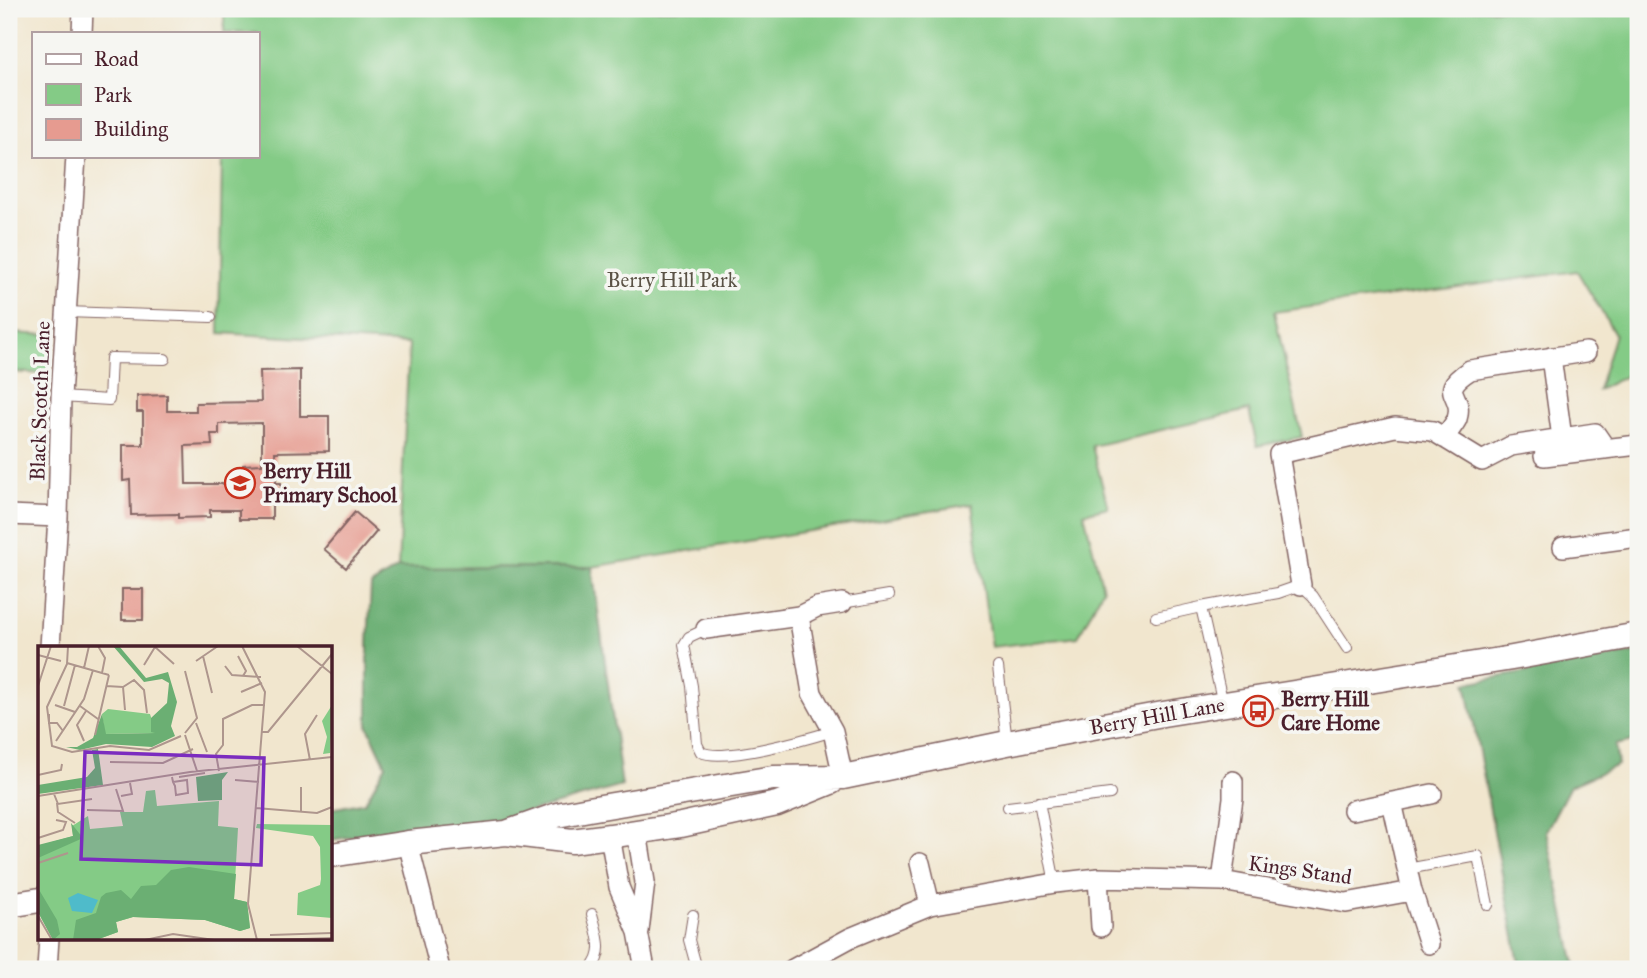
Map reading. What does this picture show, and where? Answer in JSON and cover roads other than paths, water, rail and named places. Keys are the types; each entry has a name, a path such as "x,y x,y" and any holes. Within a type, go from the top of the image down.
{"street":[{"path":"82,32 83,9"},
{"name":"Black Scotch Lane","path":"50,646 58,517 61,397 76,158"},
{"path":"1444,438 1457,418 1457,405 1452,390 1456,380 1471,370 1586,352"},
{"path":"1551,357 1562,438"},
{"path":"1301,585 1279,454 1395,427 1433,431 1482,461 1511,446 1595,433 1606,449"},
{"path":"1544,456 1638,445"},
{"path":"9,514 58,517"},
{"path":"1563,547 1638,537"},
{"path":"706,629 799,616 817,607 842,603"},
{"path":"799,616 811,693 833,732 843,777"},
{"name":"Berry Hill Lane","path":"614,820 637,832 777,804 843,777 1007,743 1638,635"},
{"name":"Berry Hill Lane","path":"614,820 773,778 843,777"},
{"name":"Kings Stand","path":"1222,881 1233,781"},
{"path":"1353,810 1432,794"},
{"path":"1392,802 1412,891 1429,944"},
{"path":"332,855 408,843 614,820 619,887 638,932 645,969"},
{"path":"637,832 645,882 638,932"},
{"path":"408,843 440,969"},
{"path":"920,863 930,905"},
{"path":"1098,878 1101,927"},
{"name":"Kings Stand","path":"793,969 850,938 930,905 1055,883 1098,878 1222,881 1346,903 1412,891"},
{"path":"9,905 38,900"},
{"path":"47,969 49,940"}],"lane":[{"path":"66,312 211,317"},
{"path":"61,397 108,401 111,358 165,359"},
{"path":"1156,617 1278,593 1301,585 1313,596 1347,648"},
{"path":"842,603 889,594"},
{"path":"1201,607 1223,704"},
{"path":"706,629 689,637 684,645 692,686 697,744 701,752 718,756 833,732"},
{"path":"998,667 1007,743"},
{"path":"1008,807 1110,794"},
{"path":"1039,802 1055,883"},
{"path":"1407,869 1478,856 1488,905"},
{"path":"590,969 600,951 592,914"},
{"path":"693,915 689,940 697,969"}],"place":[{"name":"Berry Hill Primary School","path":"240,483"},
{"name":"Berry Hill Care Home","path":"1258,711"}],"park label":[{"name":"Berry Hill Park","path":"672,280"}]}
